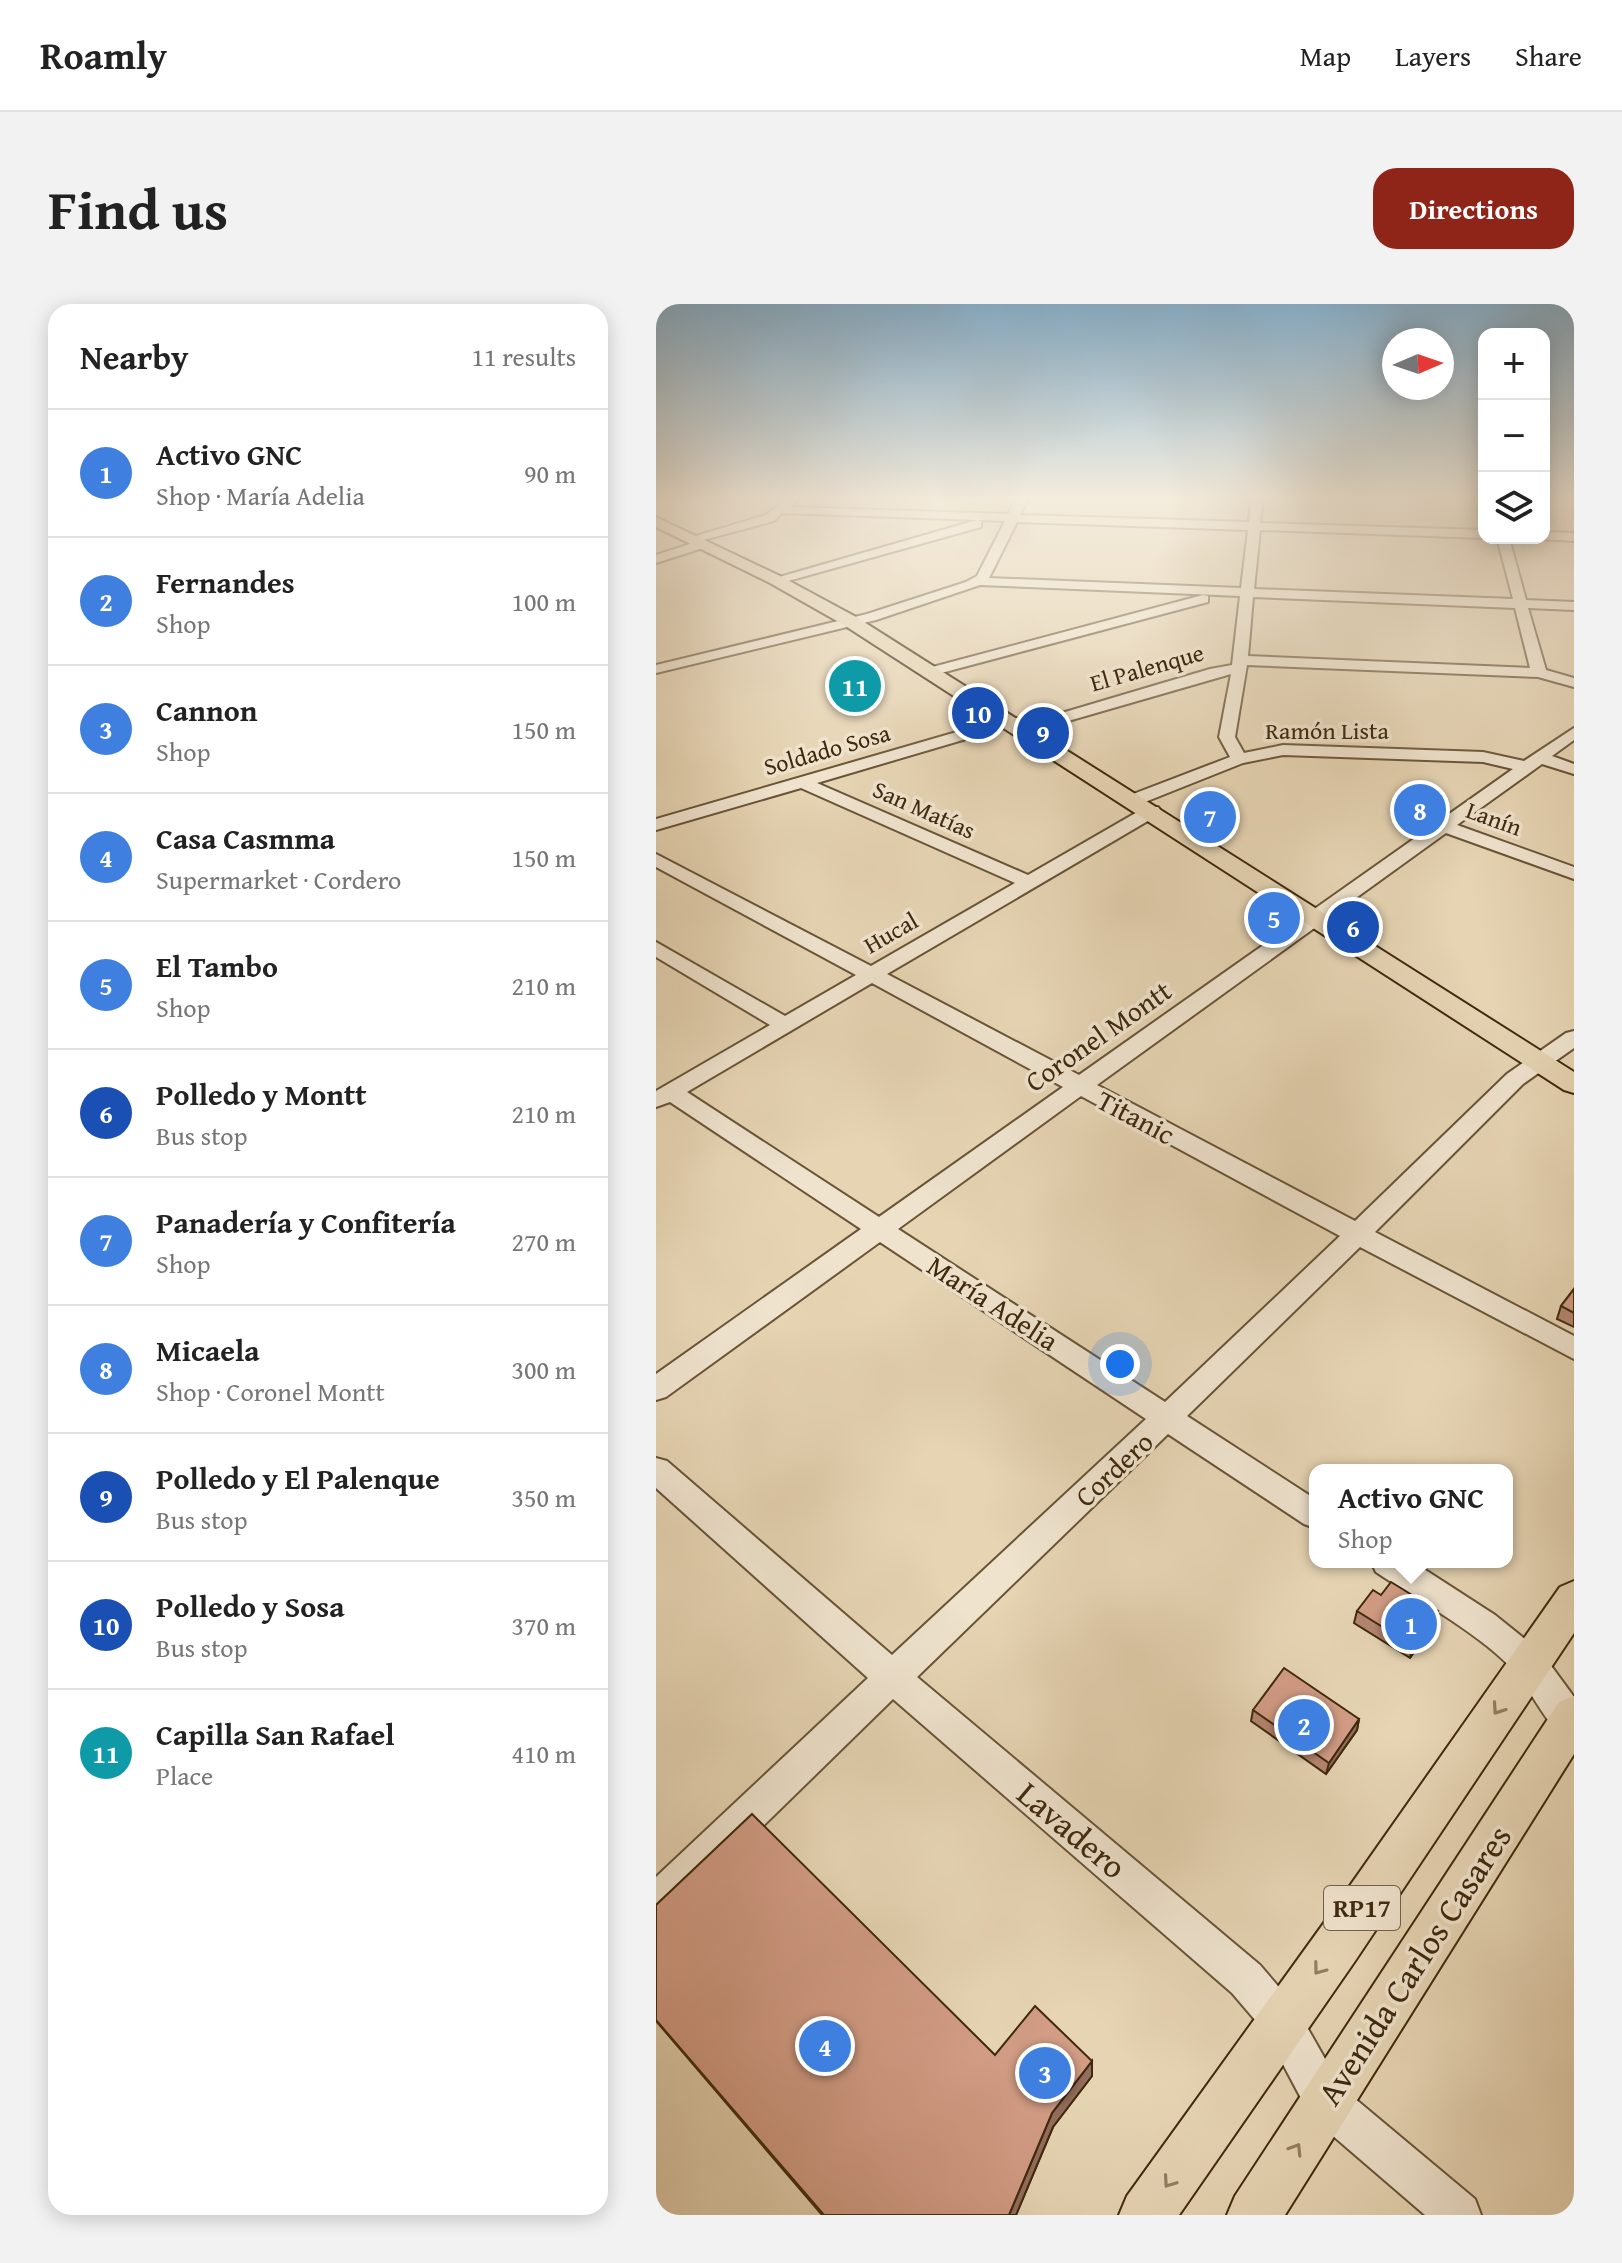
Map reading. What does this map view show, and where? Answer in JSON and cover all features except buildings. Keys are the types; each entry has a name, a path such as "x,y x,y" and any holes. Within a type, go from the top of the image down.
{"main road":[{"path":"791,588 850,621 1017,725 1574,1084"},
{"name":"RP17","path":"1146,2215 1281,2020 1338,1944 1574,1599"},
{"name":"Avenida Carlos Casares","path":"1254,2215 1573,1721"}],"street":[{"path":"656,669 850,621 962,588"},
{"path":"1139,588 1574,606"},
{"path":"1239,759 1227,737 1247,588"},
{"path":"1517,588 1539,673"},
{"path":"930,672 1225,592"},
{"path":"656,653 676,664"},
{"name":"El Palenque","path":"1017,725 1239,665 1539,673 1574,683"},
{"name":"Soldado Sosa","path":"656,825 801,782 1017,725"},
{"name":"Coronel Montt","path":"656,1389 1574,733"},
{"name":"Ramón Lista","path":"1143,806 1239,759 1283,750 1483,757 1574,769"},
{"name":"San Matías","path":"801,782 1028,882"},
{"name":"Hucal","path":"663,1096 1028,882 1143,806"},
{"name":"Lanín","path":"1442,826 1574,873"},
{"name":"Titanic","path":"656,860 1574,1349"},
{"path":"656,948 785,1025"},
{"name":"Cordero","path":"656,1903 891,1676 1168,1419 1515,1079 1574,1038"},
{"name":"María Adelia","path":"663,1096 880,1230 1309,1511"},
{"name":"Lavadero","path":"656,1470 891,1676 1246,1979 1281,2020 1326,2102 1459,2215"},
{"path":"1396,1568 1483,1625 1529,1663 1573,1721"}],"place":[{"name":"Capilla San Rafael","path":"855,686"},
{"name":"Polledo y Sosa","path":"978,713"},
{"name":"Polledo y El Palenque","path":"1043,733"},
{"name":"Micaela","path":"1420,810"},
{"name":"Panadería y Confitería","path":"1210,817"},
{"name":"El Tambo","path":"1274,918"},
{"name":"Polledo y Montt","path":"1353,927"},
{"name":"Activo GNC","path":"1411,1624"},
{"name":"Fernandes","path":"1304,1725"},
{"name":"Casa Casmma","path":"825,2046"},
{"name":"Cannon","path":"1045,2073"}]}
